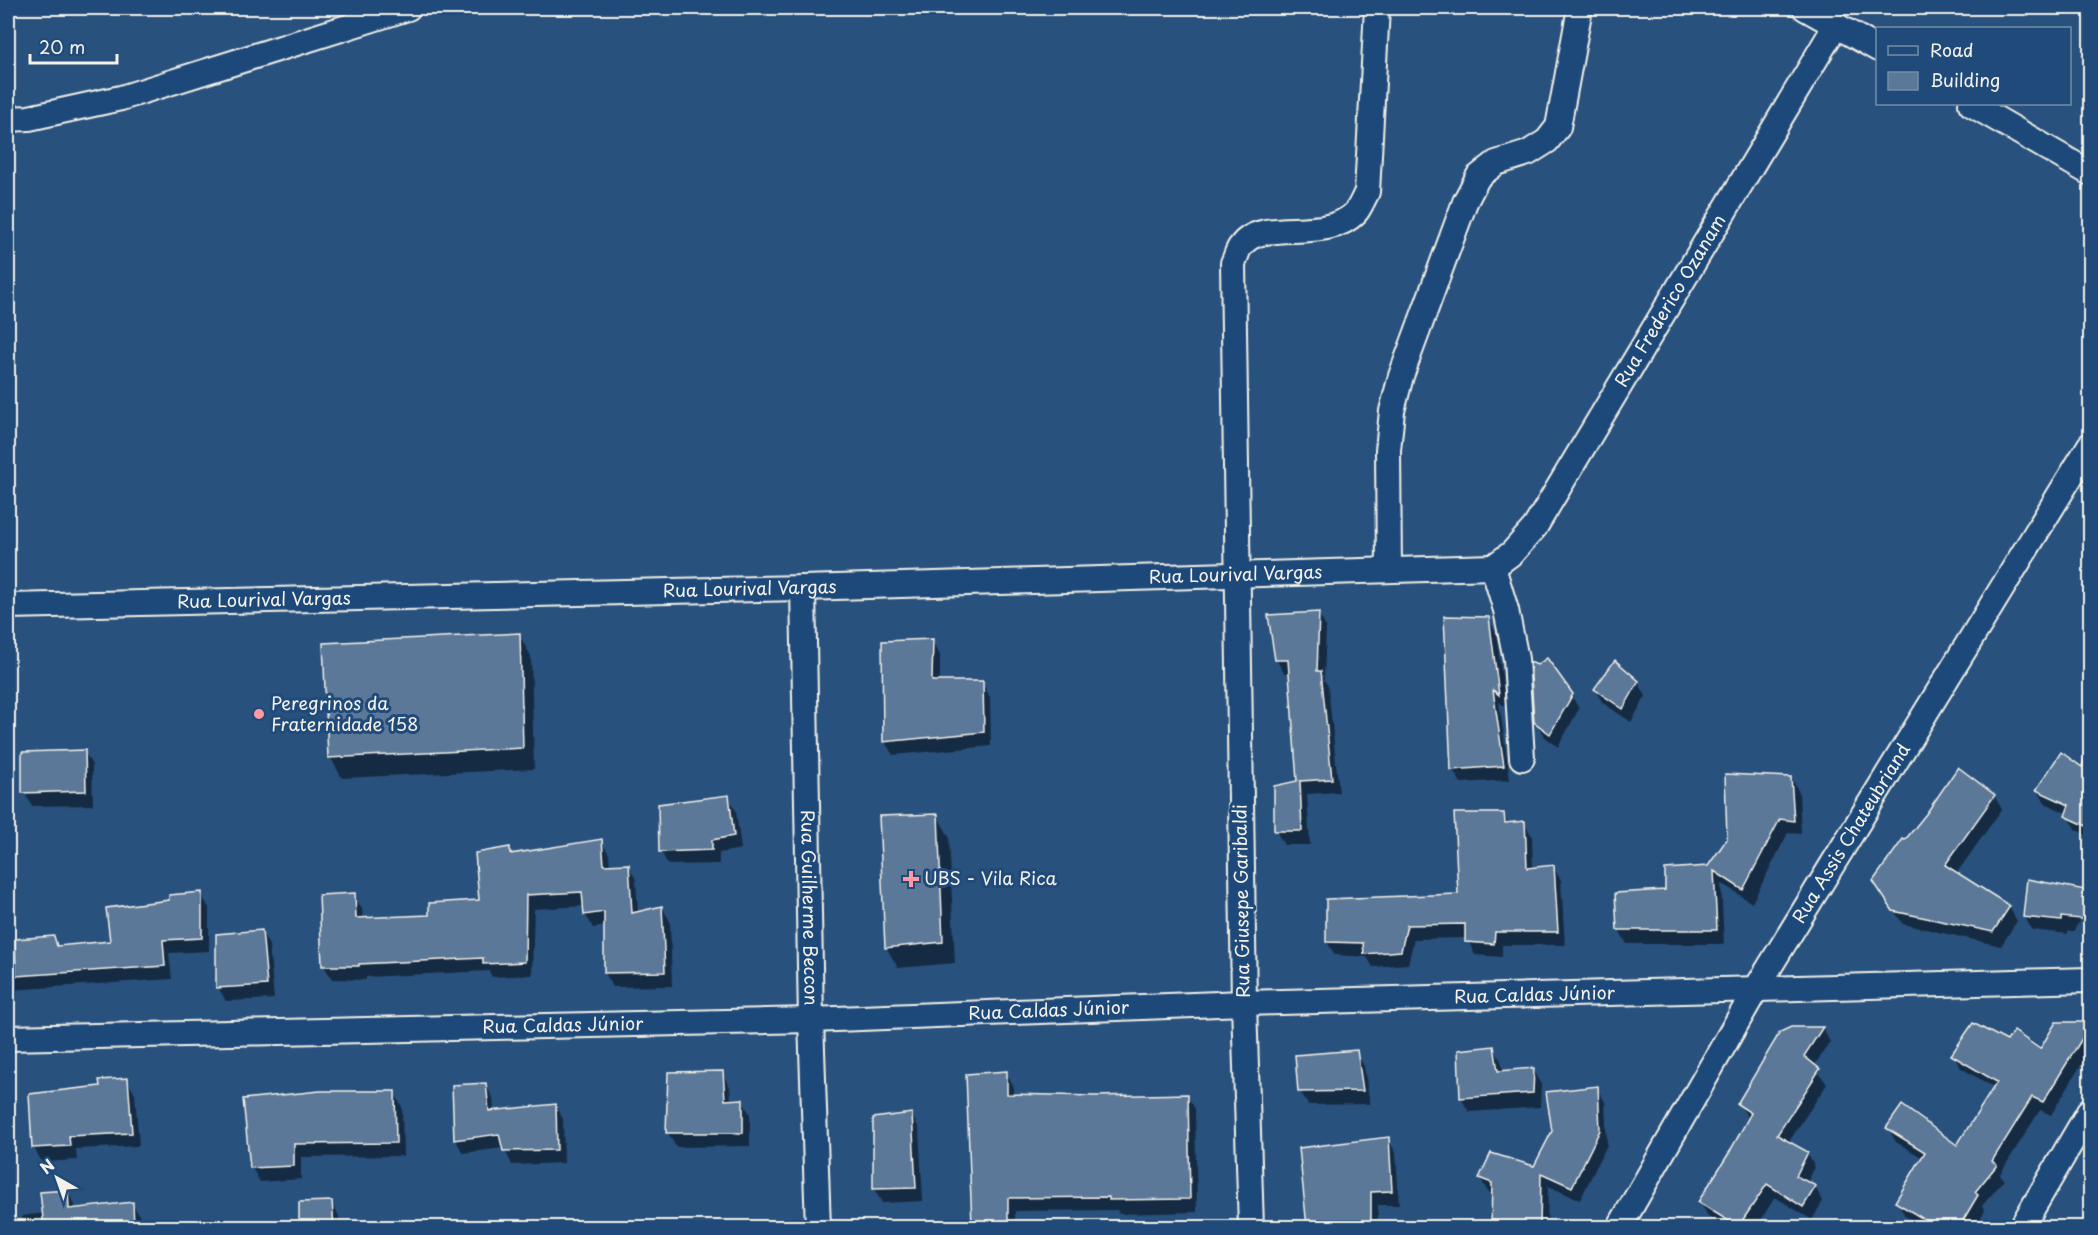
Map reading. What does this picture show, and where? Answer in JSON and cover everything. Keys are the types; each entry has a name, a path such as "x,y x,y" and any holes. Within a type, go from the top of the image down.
{"street":[{"path":"8,119 29,118 121,98 408,8"},
{"name":"Rua Giusepe Garibaldi","path":"1251,1227 1244,1003 1233,263 1241,245 1258,232 1321,228 1340,224 1356,212 1366,192 1377,8"},
{"path":"1389,570 1388,450 1392,411 1401,376 1465,202 1478,177 1496,163 1528,153 1547,141 1558,127 1580,8"},
{"path":"1805,8 1876,48"},
{"name":"Rua Frederico Ozanam","path":"1493,567 1512,553 1535,528 1836,25"},
{"path":"1973,105 2091,173"},
{"name":"Rua Assis Chateubriand","path":"1619,1227 1756,989 2091,445"},
{"path":"1493,567 1506,610 1516,659 1522,758"},
{"name":"Rua Lourival Vargas","path":"8,606 803,588 1493,567"},
{"name":"Rua Guilherme Beccon","path":"803,588 811,1020 818,1227"},
{"name":"Rua Caldas Júnior","path":"8,1038 811,1020 1244,1003 2091,980"},
{"path":"2021,1227 2091,1110"}],"building":[{"path":"1319,612 1317,671 1321,671 1332,779 1300,781 1302,831 1274,831 1274,786 1297,781 1288,660 1275,660 1268,615"},
{"path":"1444,616 1489,617 1499,695 1493,690 1504,766 1451,770"},
{"path":"520,633 523,748 328,758 323,643"},
{"path":"933,639 932,681 983,681 984,732 883,742 882,641"},
{"path":"1547,658 1573,694 1550,734 1534,722 1530,662 1537,665"},
{"path":"1615,660 1639,681 1623,709 1594,689"},
{"path":"85,750 86,791 22,793 22,752"},
{"path":"2061,752 2082,767 2086,753 2091,754 2091,828 2065,816 2069,805 2036,790"},
{"path":"1958,767 1995,795 1945,865 2010,906 1993,932 1893,911 1873,881 1903,839 1905,840 1926,814"},
{"path":"1725,774 1791,777 1794,821 1780,819 1743,890 1714,871 1717,930 1617,930 1615,893 1665,890 1665,869 1708,866 1727,839"},
{"path":"729,795 734,836 712,840 712,850 659,852 658,804"},
{"path":"1454,813 1504,813 1505,823 1525,821 1527,868 1554,865 1558,932 1495,932 1494,944 1465,942 1465,924 1407,925 1401,951 1364,954 1363,943 1326,942 1326,899 1458,894"},
{"name":"UBS - Vila Rica","path":"938,814 943,942 885,948 879,816"},
{"path":"602,839 604,865 629,864 632,913 662,906 665,972 604,973 604,912 584,915 582,892 526,895 525,962 483,964 483,958 359,964 359,966 322,966 319,895 355,893 356,918 429,915 429,903 479,900 475,853 510,847 510,854"},
{"path":"2027,879 2091,891 2091,920 2061,917 2061,921 2023,917"},
{"path":"202,892 202,938 163,940 165,966 16,976 15,939 54,936 57,946 110,941 106,908 169,900 169,895"},
{"path":"262,930 267,985 216,988 216,934"},
{"path":"2056,1022 2091,1022 2091,1024 2043,1102 2032,1097 1992,1161 1997,1165 1975,1192 1978,1195 1959,1227 1937,1227 1895,1202 1925,1152 1886,1128 1902,1105 1957,1145 1997,1082 1951,1055 1973,1023 2007,1041 2014,1031 2040,1049"},
{"path":"1791,1027 1823,1027 1804,1056 1820,1069 1777,1135 1808,1152 1796,1176 1816,1186 1803,1207 1767,1184 1738,1227 1698,1202 1751,1113 1737,1104 1780,1032"},
{"path":"1494,1046 1498,1071 1534,1068 1533,1093 1460,1098 1458,1050"},
{"path":"1357,1050 1363,1091 1298,1092 1295,1055"},
{"path":"723,1071 725,1100 743,1099 743,1133 666,1133 668,1072"},
{"path":"1007,1071 1007,1094 1096,1096 1188,1094 1190,1199 1008,1198 1008,1224 972,1225 966,1074"},
{"path":"128,1078 132,1133 69,1136 70,1146 32,1148 29,1094 100,1086 99,1080"},
{"path":"486,1083 489,1111 556,1104 557,1150 503,1151 499,1134 454,1140 452,1085"},
{"path":"1598,1086 1600,1130 1572,1187 1541,1173 1540,1227 1491,1227 1492,1183 1479,1178 1491,1153 1534,1166 1552,1131 1546,1092"},
{"path":"320,1091 395,1091 396,1143 294,1144 294,1166 250,1168 243,1099"},
{"path":"912,1113 916,1188 873,1189 873,1118"},
{"path":"1389,1137 1392,1191 1371,1192 1371,1227 1307,1227 1299,1148"},
{"path":"68,1190 69,1209 133,1202 134,1227 44,1227 40,1192"},
{"path":"332,1201 334,1227 299,1227 299,1202"}],"place":[{"name":"Peregrinos da Fraternidade 158","path":"259,714"},
{"name":"UBS - Vila Rica","path":"911,879"}]}
